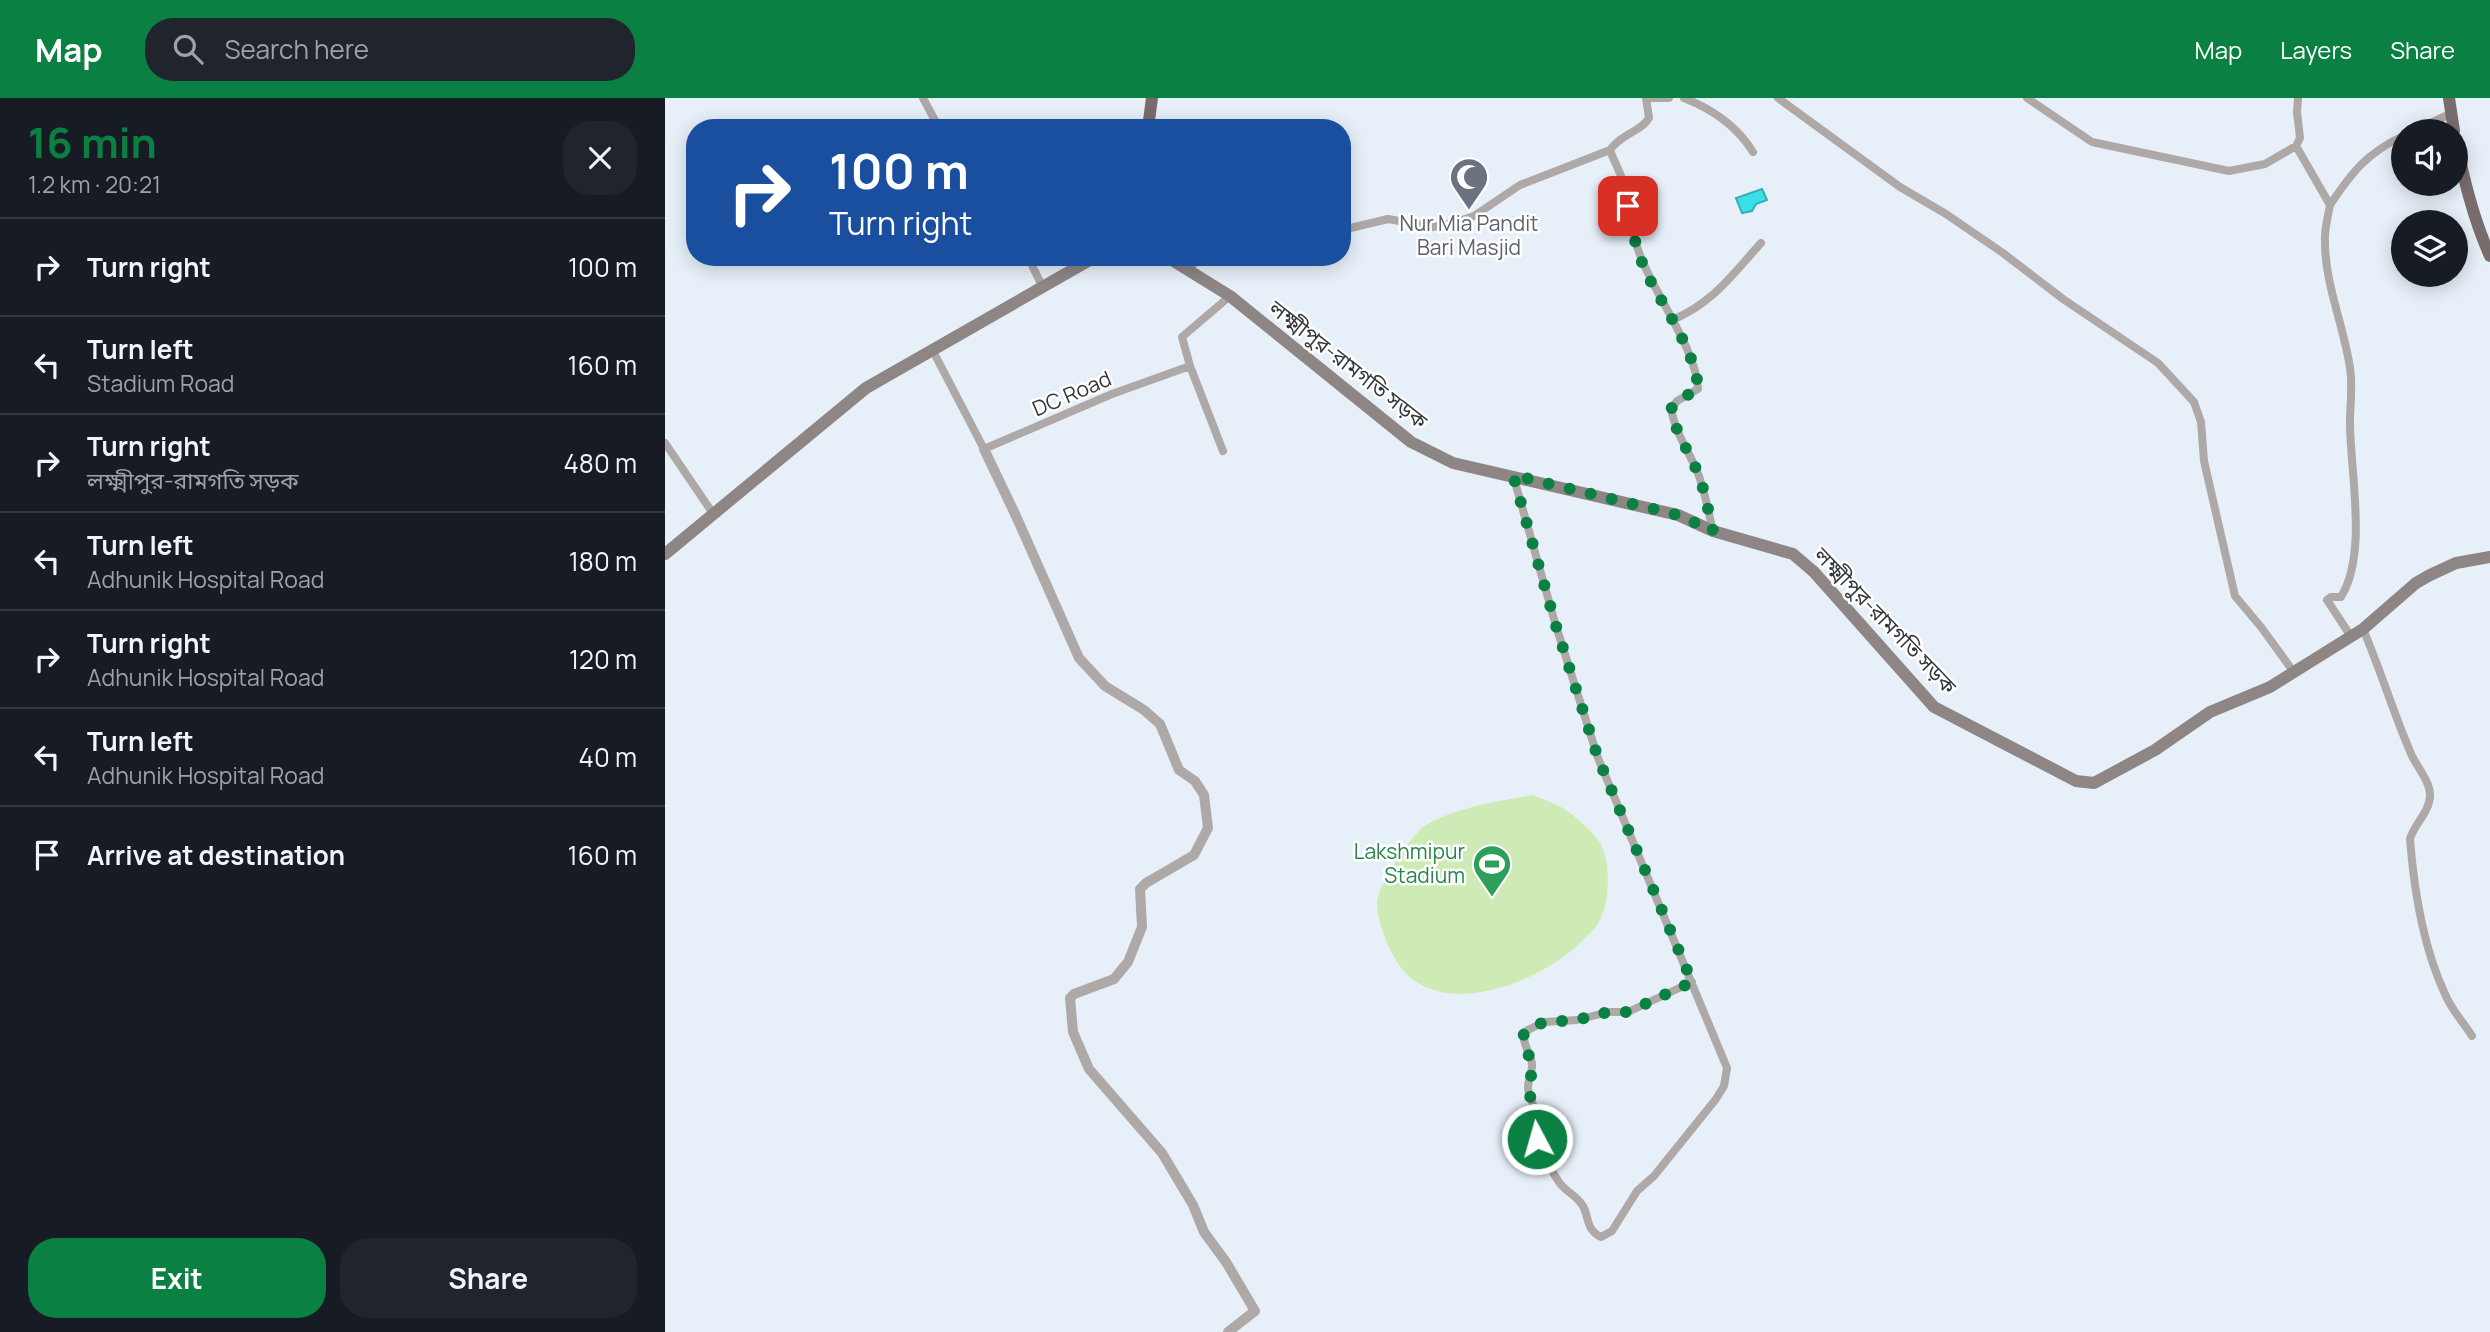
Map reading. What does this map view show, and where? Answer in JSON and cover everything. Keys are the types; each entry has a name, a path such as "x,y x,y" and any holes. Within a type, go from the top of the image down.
{"main road":[{"path":"1149,119 1152,98"},
{"path":"2449,98 2452,119"},
{"path":"2468,196 2477,227 2490,256"},
{"path":"665,554 866,388 1080,266"},
{"name":"লক্ষ্মীপুর-রামগতি সড়ক","path":"1180,266 1230,296 1411,442 1453,463 1678,515 1713,531 1793,554 1814,572 1934,707 2076,781 2094,783 2155,750 2210,712 2270,687 2363,629 2416,583 2430,575 2456,563 2490,557"}],"street":[{"path":"923,98 934,119"},
{"path":"1351,228 1388,219 1433,227 1474,216 1520,185 1610,150 1628,132 1645,125 1649,118 1646,98 1669,98"},
{"path":"1684,98 1702,105 1731,126 1743,136 1753,152"},
{"path":"1778,98 1900,187 2003,253 2170,374 2195,402 2201,422 2204,460 2235,596 2262,627 2293,671"},
{"path":"2027,98 2092,142 2229,172 2265,164 2296,146 2300,138 2298,98"},
{"path":"2350,635 2327,600 2341,597 2344,591 2354,552 2355,523 2350,421 2351,370 2326,267 2324,239 2330,205 2359,164 2379,147 2391,142"},
{"path":"2296,146 2330,205"},
{"path":"1610,150 1626,188 1638,250 1649,278 1698,376 1698,389 1677,401 1671,409 1675,429 1696,469 1703,489 1713,531"},
{"path":"1672,320 1696,308 1721,290 1761,243"},
{"path":"1032,266 1043,288"},
{"path":"1186,270 1191,266"},
{"path":"1223,451 1190,366 1182,337 1230,296"},
{"path":"933,351 1016,516 1079,658 1105,686 1144,710 1160,724 1179,770 1195,781 1204,795 1207,828 1194,855 1140,889 1142,927 1128,962 1114,978 1074,994 1070,998 1069,1006 1073,1032 1089,1069 1162,1153 1193,1205 1204,1232 1226,1262 1255,1311 1228,1332"},
{"name":"DC Road","path":"984,449 1112,394 1190,366"},
{"path":"665,443 714,515"},
{"path":"1513,475 1556,626 1598,758 1692,982 1727,1068 1724,1086 1716,1099 1654,1176 1637,1191 1612,1231 1606,1236 1596,1235 1586,1221 1583,1206 1556,1179 1537,1139 1534,1106 1528,1091 1533,1066 1523,1041 1524,1032 1544,1022 1577,1020 1608,1012 1628,1012 1692,982"},
{"path":"2363,629 2412,756 2429,789 2430,798 2413,828 2410,839 2422,923 2428,953 2445,997 2472,1035"}],"green space":[{"name":"Lakshmipur Stadium","path":"1533,795 1571,814 1592,832 1603,848 1608,881 1603,914 1598,924 1550,966 1503,987 1478,993 1454,994 1432,989 1412,979 1393,955 1378,914 1378,896 1396,862 1412,838 1426,825 1452,813"}],"water":[{"path":"1762,189 1767,200 1756,204 1752,211 1742,213 1736,198"}],"place":[{"name":"Nur Mia Pandit Bari Masjid","path":"1469,211"},
{"name":"Lakshmipur Stadium","path":"1492,898"}],"route":[{"path":"1537,1139 1534,1106 1528,1091 1533,1066 1523,1041 1524,1032 1544,1022 1577,1020 1608,1012 1628,1012 1692,982 1598,758 1556,626 1513,475 1678,515 1713,531 1703,489 1696,469 1675,429 1671,409 1677,401 1698,389 1698,376 1667,309 1649,278 1638,250 1628,206"}]}
